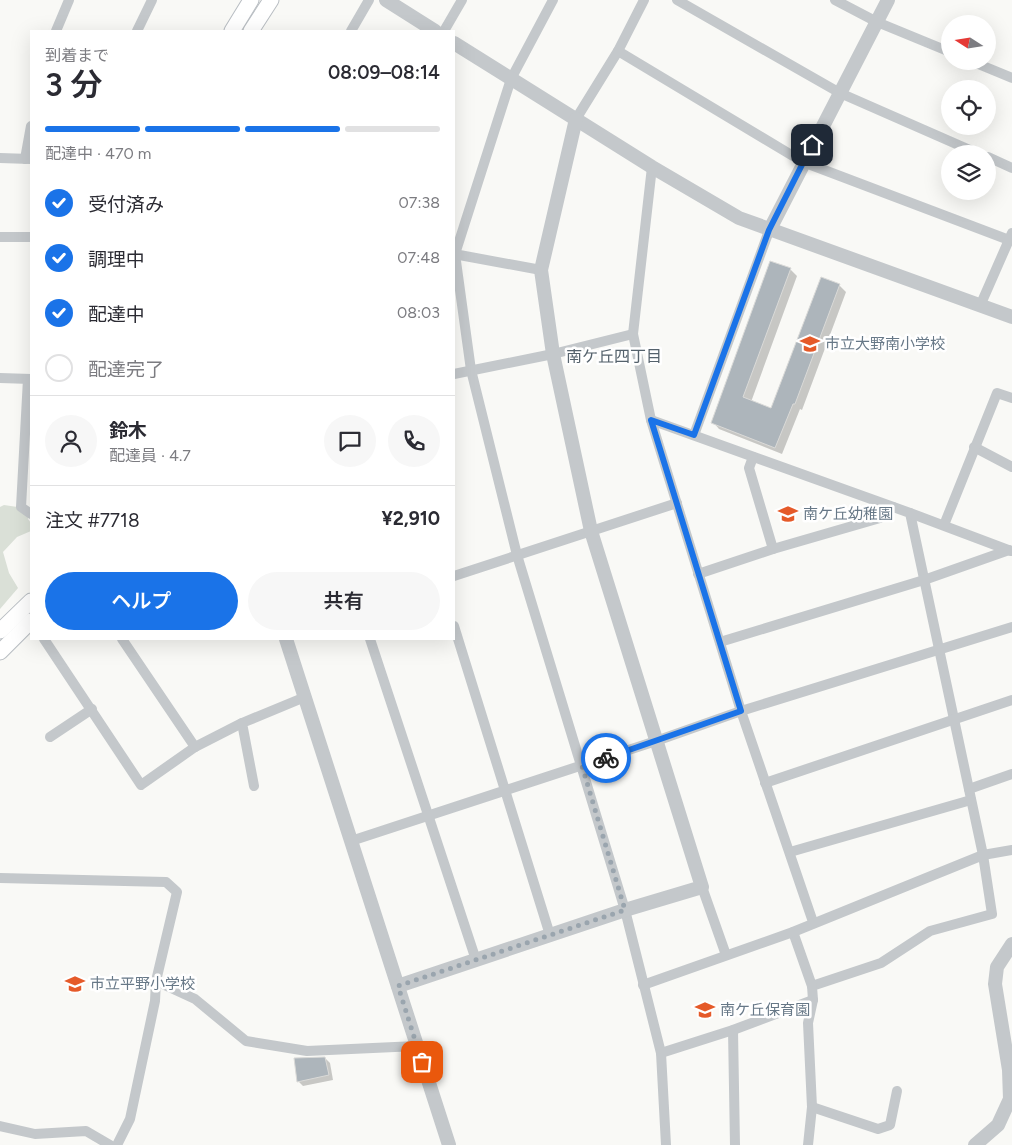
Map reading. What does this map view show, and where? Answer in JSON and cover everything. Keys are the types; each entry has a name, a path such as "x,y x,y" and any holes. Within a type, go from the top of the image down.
{"main road":[{"path":"233,30 251,0"},
{"path":"252,30 271,0"},
{"path":"0,631 29,612"},
{"path":"0,652 29,612"}],"street":[{"path":"56,30 70,0"},
{"path":"137,30 152,0"},
{"path":"353,30 369,0"},
{"path":"386,0 433,30"},
{"path":"445,30 462,0"},
{"path":"455,251 511,79 553,0"},
{"path":"644,0 618,52 576,119 541,270 553,354 591,531 702,887 726,955"},
{"path":"677,0 840,93 958,145"},
{"path":"835,0 877,22 941,48"},
{"path":"694,435 769,230 888,0"},
{"path":"455,44 714,205 769,230 1012,317"},
{"path":"618,52 803,162 1010,237 980,306"},
{"path":"993,70 1012,78"},
{"path":"0,158 28,159 30,137"},
{"path":"996,161 1012,168"},
{"path":"652,167 633,334 651,420 764,783 790,852 813,922"},
{"path":"0,238 30,237"},
{"path":"455,254 541,270"},
{"path":"455,261 471,370 517,555 625,910 661,1053 666,1145"},
{"path":"455,374 553,354 633,334"},
{"path":"0,378 29,379 21,507 30,513"},
{"path":"944,525 997,393 1012,398"},
{"path":"651,420 944,525 1011,551"},
{"path":"974,447 1012,467"},
{"path":"753,457 749,468 773,549"},
{"path":"455,576 676,503"},
{"path":"698,574 773,549 880,518 894,507"},
{"path":"812,986 881,963 930,931 992,914 983,855 910,513"},
{"path":"720,642 924,580 1011,551"},
{"path":"351,841 582,766 741,711 1012,627"},
{"path":"455,629 550,935"},
{"path":"45,640 141,785 195,747 242,723 305,697"},
{"path":"123,640 195,747"},
{"path":"286,640 448,1145"},
{"path":"370,640 476,960"},
{"path":"764,783 1012,700"},
{"path":"50,736 92,709"},
{"path":"242,723 254,786"},
{"path":"969,789 1012,774"},
{"path":"790,852 971,800"},
{"path":"643,985 793,932 813,922 983,855 1012,850"},
{"path":"0,878 166,882 177,892 156,981 155,1001 130,1119 116,1145"},
{"path":"398,986 625,910 702,887"},
{"path":"793,932 812,986 813,1000 808,1023 812,1107 808,1145"},
{"path":"975,1145 998,1125 1010,1098 1010,1070 995,984 997,967 1012,944"},
{"path":"156,981 195,999 246,1041 308,1051 417,1046"},
{"path":"661,1053 734,1030 813,1000"},
{"path":"734,1030 735,1145"},
{"path":"812,1107 878,1129 890,1125 897,1091"},
{"path":"0,1126 35,1134 86,1131 110,1145"}],"shaded area":[{"path":"4,505 30,509 28,519 30,522 30,531 17,537 3,552 9,573 18,588 0,609 0,507"}],"building":[{"path":"770,261 791,268 743,397 771,408 821,277 840,284 795,404 793,404 775,448 711,423"},
{"path":"325,1057 329,1075 297,1082 294,1058"}],"way so far":[{"path":"422,1062 398,986 625,910 582,766 606,758"}],"place":[{"name":"市立大野南小学校","path":"810,344"},
{"name":"南ケ丘幼稚園","path":"788,514"},
{"name":"市立平野小学校","path":"75,984"},
{"name":"南ケ丘保育園","path":"705,1010"}],"district":[{"name":"南ケ丘四丁目","path":"614,356"}],"route":[{"path":"606,758 741,711 651,420 694,435 769,230 812,145"}]}
